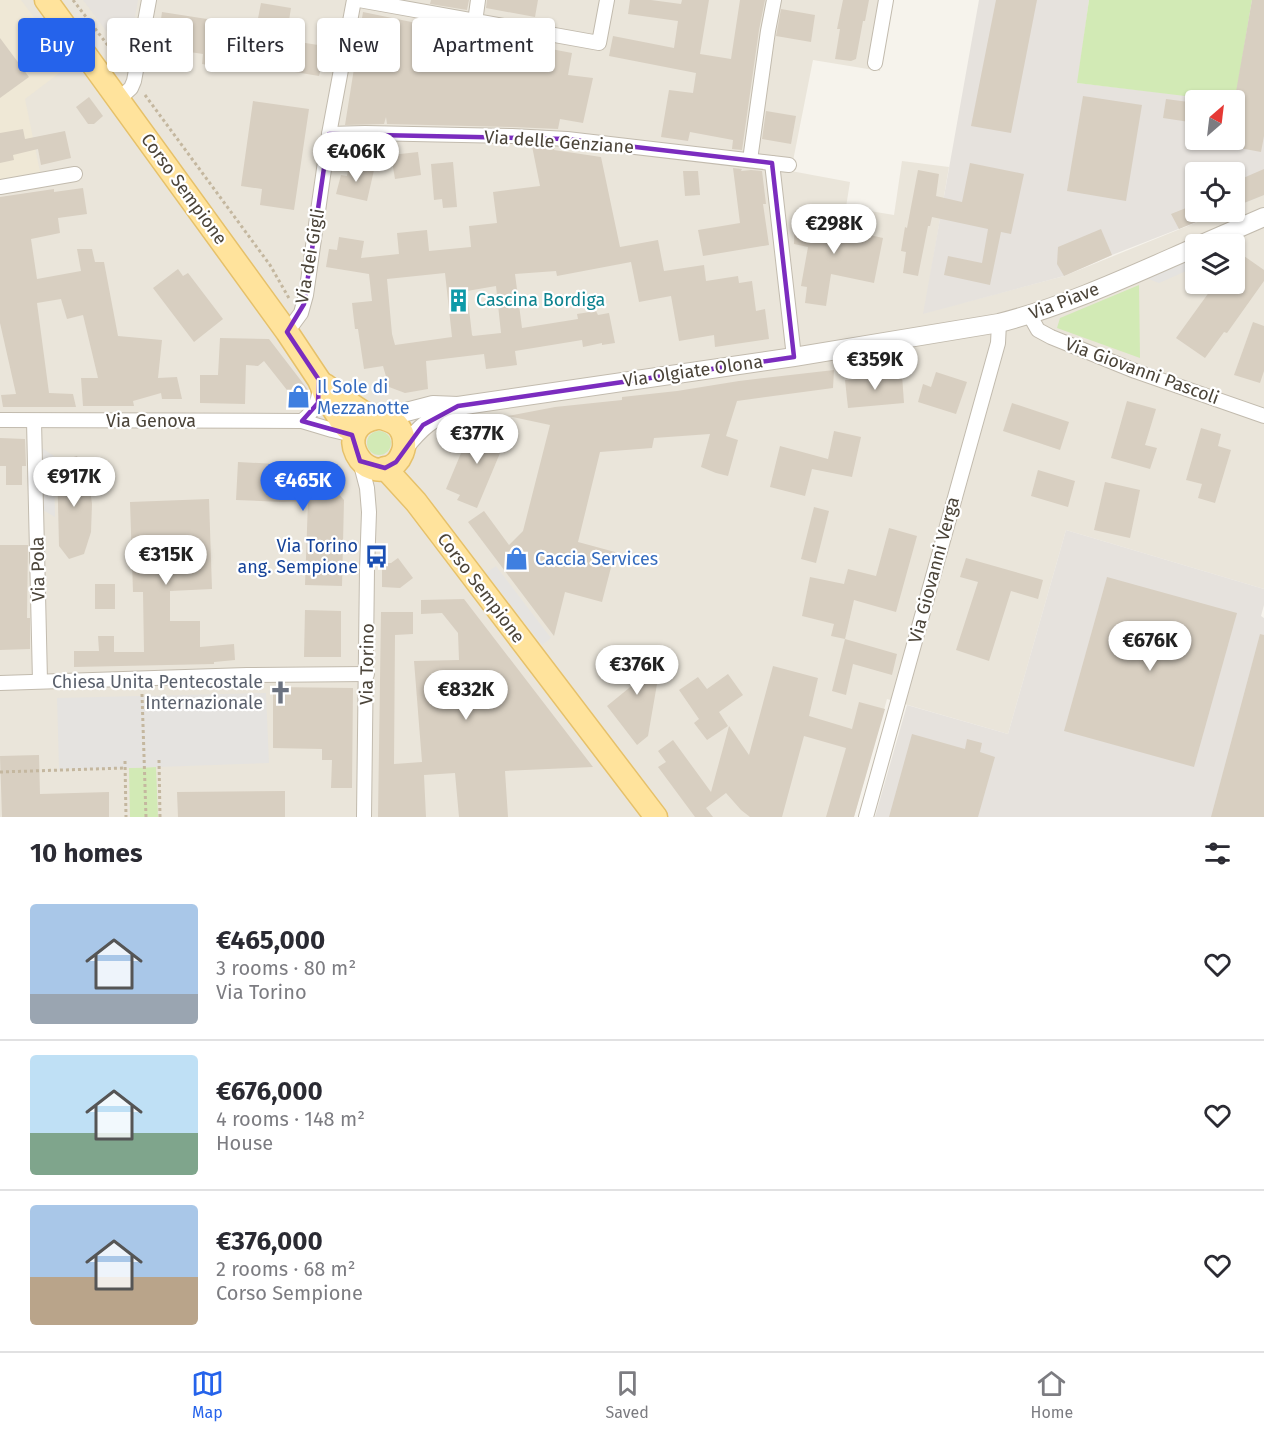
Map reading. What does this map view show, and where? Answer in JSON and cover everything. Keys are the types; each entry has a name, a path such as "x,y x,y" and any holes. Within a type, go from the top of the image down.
{"main road":[{"name":"Corso Sempione","path":"46,0 288,332 319,380 326,397 341,421 355,433"},
{"name":"Corso Sempione","path":"319,380 356,408 397,425 404,441 403,451 416,502"},
{"path":"380,418 364,422 355,433 354,449 375,466 396,462 403,451"},
{"name":"Corso Sempione","path":"375,466 416,502 656,817"}],"street":[{"path":"119,99 134,81 149,0"},
{"name":"Via dei Gigli","path":"288,332 301,313 304,304 329,134 356,0 453,18"},
{"path":"476,18 478,0"},
{"name":"Via dei Gigli","path":"555,36 599,43 607,0"},
{"path":"750,160 774,0"},
{"path":"875,63 886,0"},
{"name":"Via delle Genziane","path":"329,134 512,136 789,165"},
{"path":"772,162 794,357"},
{"path":"0,187 75,174"},
{"path":"1226,234 1264,218"},
{"name":"Via Piave","path":"927,335 999,323 1029,314 1084,294 1185,252"},
{"name":"Via Giovanni Pascoli","path":"1029,314 1038,330 1051,338 1264,416"},
{"name":"Via Giovanni Verga","path":"866,817 998,343 999,323"},
{"name":"Via Olgiate Olona","path":"380,418 433,405 458,406 794,357 927,335"},
{"path":"302,421 310,415 318,403 319,380"},
{"name":"Via Olgiate Olona","path":"403,451 423,426 458,406"},
{"name":"Via Genova","path":"0,420 302,421 341,433 355,433"},
{"name":"Via Pola","path":"34,421 40,681"},
{"name":"Via Torino","path":"364,817 369,512 367,488 375,466"},
{"name":"Via Torino","path":"369,512 375,466"},
{"path":"0,682 367,674"}],"path":[{"path":"73,0 107,45"},
{"path":"142,91 270,265 292,304"},
{"path":"142,689 146,817"},
{"path":"159,760 160,817"},
{"path":"125,761 126,817"},
{"path":"0,772 125,768"}],"highlighted area":[{"path":"329,134 567,139 772,163 794,357 458,406 423,425 396,462 385,468 360,461 352,435 302,421 318,403 319,380 287,332 304,304"}],"shaded area":[{"path":"0,0 892,0 880,71 813,60 791,171 850,182 846,207 894,215 902,161 949,167 924,313 1064,276 1197,222 1245,222 1245,202 1264,194 1264,589 1066,530 1008,734 887,699 854,817 0,817"},
{"path":"0,0 21,0 35,18 18,18 18,72 61,72 25,99 40,172 0,179"},
{"path":"83,0 138,0 135,18 107,18 107,32"},
{"path":"979,0 1089,0 1078,83 1185,95 1185,150 1245,150 1245,90 1237,90 1252,0 1264,0 1264,195 1245,203 1245,162 1185,162 1185,222 1196,222 1064,276 923,314"},
{"path":"1185,260 1185,271 1159,283 1146,278"},
{"path":"42,448 54,456 55,517 43,510"},
{"path":"1066,530 1264,589 1261,616 1264,618 1264,817 875,817 907,705 1008,734"},
{"path":"496,566 551,638 542,645 486,573"},
{"path":"266,693 269,763 59,769 57,698"}],"green space":[{"path":"1089,0 1252,0 1237,90 1185,90 1185,96 1077,83"},
{"path":"1139,285 1140,358 1057,328 1060,318"},
{"path":"379,431 388,434 391,443 388,452 379,455 370,452 367,443 370,434"},
{"path":"156,767 158,817 130,817 129,768"}],"building":[{"path":"431,0 469,0 467,10 430,4"},
{"path":"487,0 538,0 535,17 486,8"},
{"path":"630,0 681,4 682,0 709,0 700,54 731,59 740,0 765,0 742,150 732,149 733,140 690,132 688,141 661,137 669,90 693,93 696,73 609,56 613,36 674,48 678,21 628,14"},
{"path":"843,0 869,0 856,59 851,61 835,59 840,29 837,29"},
{"path":"996,0 1037,0 1011,133 971,126"},
{"path":"1252,0 1264,0 1264,136 1261,152 1245,149 1245,90 1236,90"},
{"path":"261,3 291,8 289,18 258,18"},
{"path":"781,9 815,15 811,42 776,36"},
{"path":"162,12 205,19 205,64 202,64 203,54 193,52 193,18 161,18"},
{"path":"363,12 392,18 362,18"},
{"path":"400,20 412,22 412,72 555,72 555,50 572,53 568,75 593,78 583,123 560,119 558,129 387,124 386,117 384,124 345,125 353,72 400,72"},
{"path":"0,38 18,62 18,72 25,72 29,77 0,98"},
{"path":"305,43 317,45 319,76 295,72 305,72"},
{"path":"1083,96 1142,105 1126,201 1067,191"},
{"path":"89,97 103,116 94,124 88,124 76,107"},
{"path":"1166,99 1185,102 1185,121 1163,118"},
{"path":"253,101 309,109 294,210 260,205 262,189 241,186"},
{"path":"766,111 796,116 791,144 762,139"},
{"path":"23,129 25,139 65,131 71,158 41,165 38,149 13,155 14,160 0,163 0,133"},
{"path":"532,146 555,147 554,150 601,157 620,247 658,240 664,271 704,265 706,281 738,276 739,283 752,281 756,311 765,309 769,339 715,347 714,335 679,341 671,296 639,302 631,262 557,276 556,271 515,274 522,328 578,319 577,314 596,311 598,315 609,313 615,343 583,347 582,340 515,351 517,365 486,369 484,354 426,361 428,389 405,393 389,387 383,366 364,369 352,303 372,301 369,274 326,267 329,249 337,250 339,237 364,241 361,258 399,254 397,233 427,230 429,251 471,247 469,226 497,223 493,192 540,186","holes":["445,273 452,337 395,345 387,279","496,286 501,333 473,336 467,291"]},
{"path":"418,152 421,175 395,179 391,155"},
{"path":"453,162 457,207 443,208 442,199 434,200 431,164"},
{"path":"970,163 1024,174 1011,234 1001,232 990,285 944,275 948,256 982,263 988,229 932,217 930,226 928,226 918,276 903,273 906,252 901,251 918,170 939,174 936,196 962,202"},
{"path":"349,165 374,170 367,201 336,194 341,175 347,176"},
{"path":"733,168 742,169 741,171 762,171 766,204 763,204 769,245 703,256 698,230 740,223"},
{"path":"1264,169 1264,195 1245,203 1245,177"},
{"path":"683,171 698,171 700,195 685,196"},
{"path":"83,188 87,214 58,218 60,233 31,239 37,279 81,271 77,249 92,249 95,262 104,262 118,336 162,340 158,378 177,377 182,399 162,399 161,393 133,401 134,406 83,406 81,378 98,378 83,315 67,319 61,299 37,303 49,393 73,394 76,407 3,407 1,395 16,394 0,323 0,197 54,189 54,192"},
{"path":"1185,208 1185,222 1196,222 1179,229 1171,214"},
{"path":"795,211 827,218 826,225 883,238 874,283 831,274 826,306 805,303 807,287 801,286 808,247 794,244"},
{"path":"1101,229 1112,255 1064,276 1057,264 1058,247"},
{"path":"1245,257 1264,270 1264,281 1227,333 1224,332 1205,358 1176,338 1208,294 1245,294"},
{"path":"178,269 183,276 188,273 223,319 194,342 153,288"},
{"path":"1253,322 1264,326 1264,371 1260,383 1234,375"},
{"path":"220,338 269,339 309,391 302,409 264,361 258,366 246,365 245,404 200,403 200,375 218,375"},
{"path":"834,370 833,388 737,401 726,436 738,440 728,476 701,467 710,434 654,438 652,448 600,452 578,542 615,552 602,602 565,592 554,636 468,522 484,511 509,545 523,531 550,425 508,416 555,407 622,400 622,397"},
{"path":"936,372 967,382 956,414 918,402 923,384 931,387"},
{"path":"902,375 904,403 848,408 845,380"},
{"path":"1127,401 1156,409 1145,445 1157,448 1150,469 1111,458"},
{"path":"1012,403 1069,422 1060,450 1003,431"},
{"path":"487,425 508,434 477,508 457,500 460,495 446,489 472,427 485,432"},
{"path":"1201,428 1221,434 1218,446 1231,450 1215,503 1198,498 1202,484 1186,480"},
{"path":"834,431 861,437 852,477 812,469 805,496 770,487 780,446 828,459"},
{"path":"0,438 25,439 26,466 22,466 22,485 6,485 6,466 0,466"},
{"path":"77,456 89,481 92,504 91,532 84,554 69,559 59,546 57,462"},
{"path":"238,462 314,466 344,500 342,586 305,585 308,501 236,500"},
{"path":"1038,470 1075,481 1068,507 1031,496"},
{"path":"1105,482 1140,490 1130,538 1094,530"},
{"path":"209,499 212,589 170,591 170,621 200,621 200,647 234,644 235,660 214,662 214,664 74,667 74,651 99,651 98,636 114,636 114,652 144,652 143,592 133,592 130,502"},
{"path":"814,507 829,511 816,563 801,559"},
{"path":"889,528 917,536 896,612 854,600 845,639 831,636 834,624 802,616 810,577 844,584 848,569 876,576"},
{"path":"0,545 28,545 27,618 30,618 30,649 0,650"},
{"path":"398,558 413,578 400,588 382,587 382,563 391,563"},
{"path":"966,558 1043,580 1038,599 1011,591 989,661 956,650 978,582 960,577"},
{"path":"1107,577 1237,613 1194,767 1064,731"},
{"path":"95,584 115,584 115,609 95,609"},
{"path":"464,599 593,767 505,771 508,817 459,817 455,773 424,775 426,817 378,817 381,612 413,612 413,634 395,635 394,764 422,762 414,661 459,660 458,633 442,613 421,614 421,600"},
{"path":"305,610 341,611 341,657 304,657"},
{"path":"1260,634 1264,635 1264,817 1211,817"},
{"path":"845,639 897,654 892,675 853,664 846,695 832,691"},
{"path":"639,649 659,654 649,681 657,684 648,736 637,745 607,706 634,684 622,660"},
{"path":"773,666 818,678 809,716 852,729 859,702 885,709 854,817 826,817 846,748 804,736 782,817 750,817 726,793 706,808 713,817 695,817 658,767 666,762 658,751 673,740 711,792 729,726 749,755"},
{"path":"728,674 743,695 719,712 728,726 707,740 694,723 699,719 679,690 698,677 707,689"},
{"path":"273,687 353,688 352,788 331,788 332,760 322,760 322,749 273,748"},
{"path":"912,734 965,749 967,739 982,743 980,752 995,757 978,817 889,817"},
{"path":"39,755 40,794 109,792 109,817 2,817 0,756"},
{"path":"285,791 285,817 178,817 177,792"}],"place":[{"name":"Cascina Bordiga","path":"458,300"},
{"name":"Il Sole di Mezzanotte","path":"299,397"},
{"name":"Via Torino ang. Sempione","path":"376,556"},
{"name":"Caccia Services","path":"517,559"},
{"name":"Chiesa Unita Pentecostale Internazionale","path":"281,692"}]}
